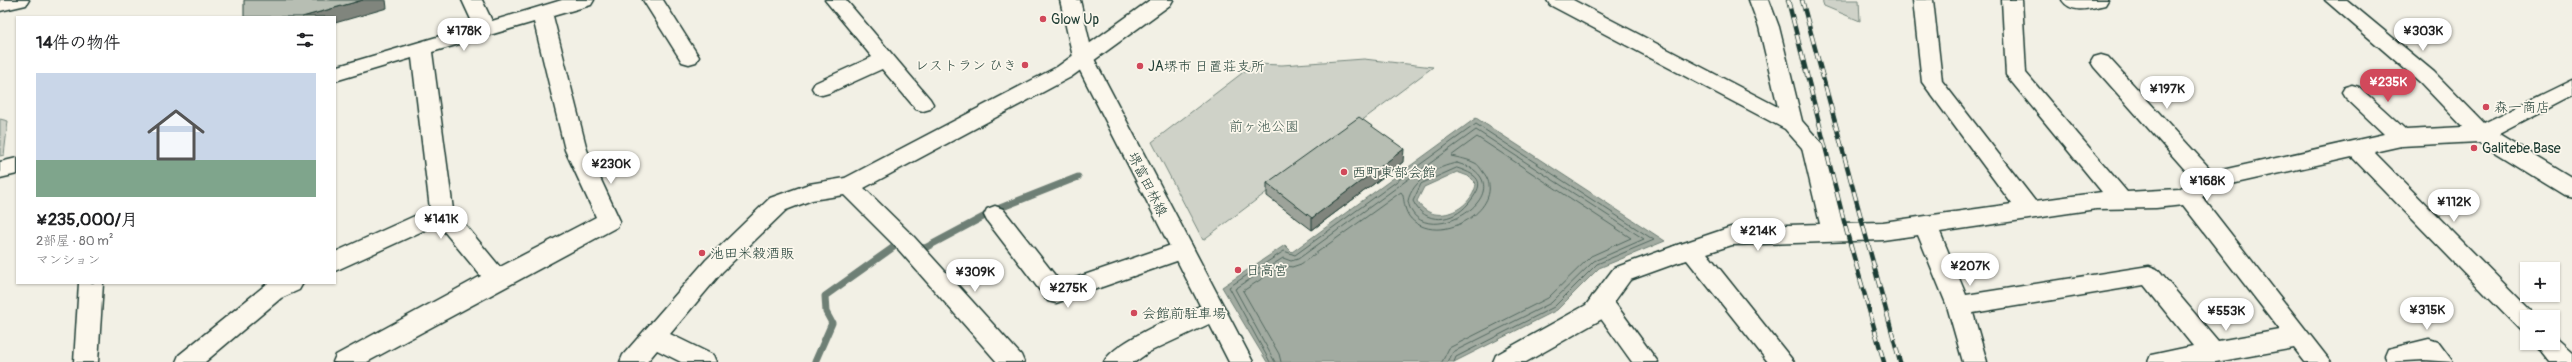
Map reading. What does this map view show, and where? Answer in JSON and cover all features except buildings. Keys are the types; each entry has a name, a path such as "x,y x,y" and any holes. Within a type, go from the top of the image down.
{"street":[{"path":"0,5 19,0"},
{"path":"472,0 486,30"},
{"path":"336,74 584,0"},
{"path":"653,0 689,58"},
{"path":"835,0 923,104"},
{"name":"堺富田林線","path":"1070,0 1083,57 1241,362"},
{"path":"632,362 714,266 778,204 809,192 849,186 1064,72 1163,0"},
{"path":"1557,0 1792,124 1812,145 1834,233"},
{"path":"1758,0 1769,27 1792,124"},
{"path":"1923,0 1932,82 2029,210"},
{"path":"2012,0 2016,74 2120,198"},
{"path":"2072,0 2082,4 2098,0"},
{"path":"2335,0 2427,77 2482,134 2572,189"},
{"path":"345,362 609,220 576,150 542,13"},
{"path":"421,48 442,213 497,279"},
{"path":"822,88 885,60"},
{"path":"2101,62 2208,181"},
{"path":"1505,362 1594,312 1622,274 1731,236 1814,231 1834,233 1883,232 2120,198 2156,200 2188,195 2208,181 2401,138 2482,134 2572,86"},
{"path":"2352,92 2401,138"},
{"path":"2357,148 2520,315"},
{"path":"0,170 16,166"},
{"path":"849,186 908,246 1012,362"},
{"path":"2188,195 2319,362"},
{"path":"336,262 442,213"},
{"path":"995,215 1056,294 1183,250"},
{"path":"1926,226 1959,306 1975,362"},
{"path":"1685,251 1782,362"},
{"path":"1959,306 2149,275 2213,353"},
{"path":"86,362 91,284"},
{"path":"188,362 279,286"},
{"path":"1601,302 1646,362"},
{"path":"1116,362 1140,345 1214,311"},
{"path":"2160,362 2298,337"},
{"path":"653,338 704,362"},
{"path":"2397,356 2429,349 2441,362"},
{"path":"2554,350 2566,362"}],"green space":[{"path":"1822,0 1859,0 1860,21 1824,6"},
{"name":"前ヶ池公園","path":"1364,59 1433,67 1203,240 1152,142 1254,64 1282,65"},
{"path":"0,119 8,121 4,155 0,156"}],"water":[{"path":"1476,118 1665,241 1599,268 1557,310 1454,362 1267,362 1222,287 1285,245 1292,252","holes":["1457,172 1468,176 1476,184 1473,193 1460,208 1442,214 1432,213 1424,209 1417,201 1424,187"]}],"waterway":[{"path":"914,246 925,248 1000,208 1078,177"},
{"path":"815,362 832,323 826,312 825,296 898,244 904,245"}],"railway":[{"path":"1788,0 1847,233 1884,362"},
{"path":"1802,0 1900,362"}],"place":[{"name":"Glow Up","path":"1043,19"},
{"name":"レストラン ひき","path":"1025,65"},
{"name":"JA堺市 日置荘支所","path":"1140,66"},
{"name":"森一商店","path":"2486,107"},
{"name":"Galitebe Base","path":"2474,148"},
{"name":"西町東部会館","path":"1344,172"},
{"name":"池田米穀酒販","path":"702,253"},
{"name":"日高宮","path":"1238,270"},
{"name":"会館前駐車場","path":"1134,313"}]}
